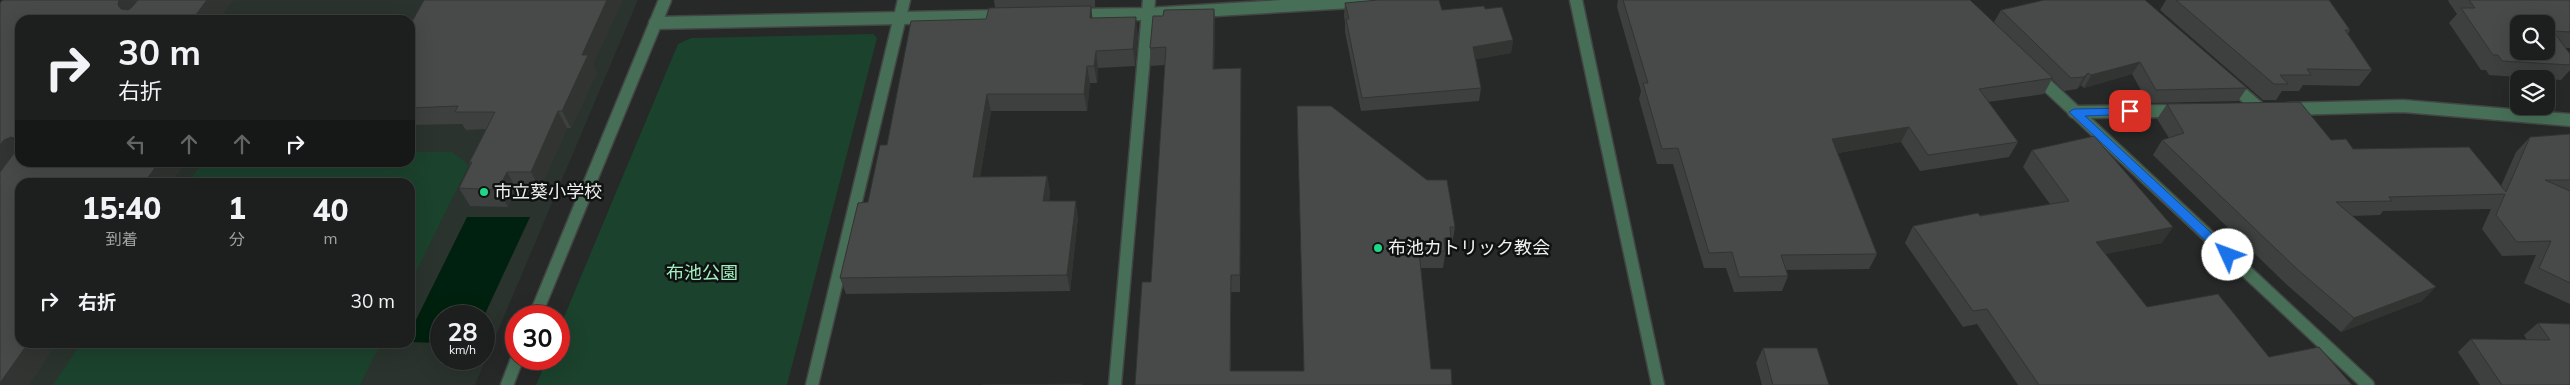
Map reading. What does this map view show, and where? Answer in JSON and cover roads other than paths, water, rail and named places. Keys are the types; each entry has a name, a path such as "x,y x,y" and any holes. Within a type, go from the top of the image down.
{"street":[{"path":"540,305 665,0"},
{"path":"812,385 904,0"},
{"path":"1115,385 1149,0"},
{"path":"1068,15 1147,14 1385,0"},
{"path":"1576,0 1658,385"},
{"path":"656,23 1018,16"},
{"path":"2027,66 2368,385"},
{"path":"2224,77 2270,109"},
{"path":"2240,110 2403,106 2570,120"},
{"path":"2074,112 2191,110"},
{"path":"507,385 513,370"}],"place":[{"name":"市立葵小学校","path":"484,192"},
{"name":"布池カトリック教会","path":"1378,248"}],"park label":[{"name":"布池公園","path":"702,273"}]}
